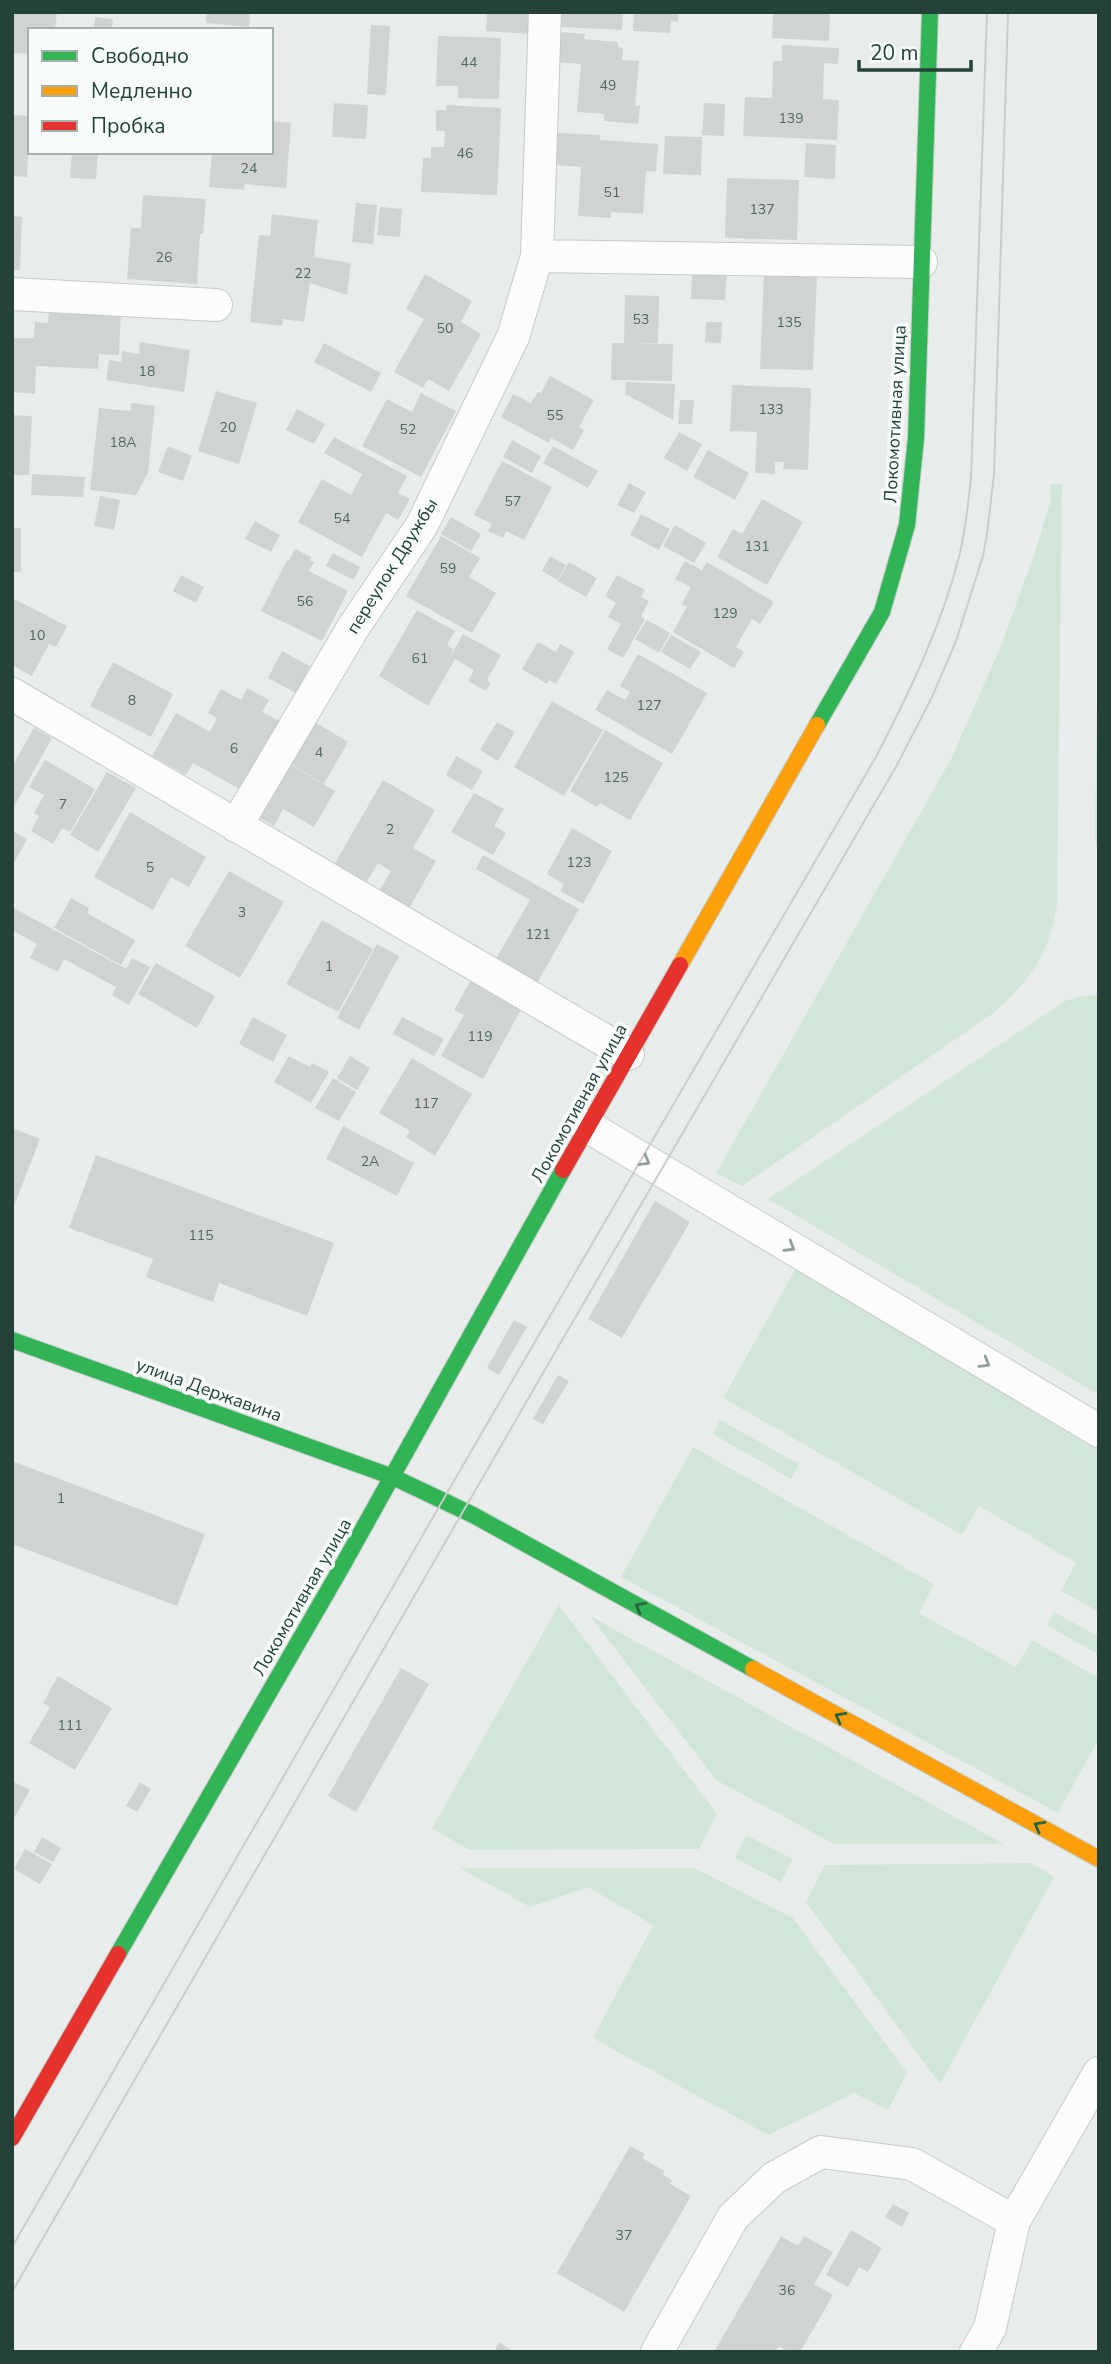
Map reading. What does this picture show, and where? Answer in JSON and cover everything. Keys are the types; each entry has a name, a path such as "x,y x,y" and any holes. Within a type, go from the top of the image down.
{"main road":[{"name":"Локомотивная улица","path":"12,2138 393,1477 587,1126 882,612 907,525 916,438 930,12"},
{"name":"улица Державина","path":"12,1340 393,1477 473,1515 1099,1859"}],"street":[{"name":"переулок Дружбы","path":"236,826 353,628 422,525 513,337 537,256 545,12"},
{"path":"537,256 921,261"},
{"path":"12,295 216,305"},
{"path":"12,694 628,1054"},
{"path":"587,1126 1099,1431"},
{"path":"976,2352 990,2328 1014,2221 1099,2073"},
{"path":"657,2352 733,2217 774,2178 821,2152 912,2164 1014,2221"}],"green space":[{"path":"1051,484 1062,484 1057,905 1043,952 1028,977 995,1012 742,1186 716,1173 951,759 1000,648 1035,552 1050,503"},
{"path":"1099,548 1099,852 1095,840"},
{"path":"1099,995 1099,1395 768,1199 1065,1001"},
{"path":"797,1267 1099,1448 1099,1612 1061,1591 1076,1563 979,1506 962,1535 723,1398"},
{"path":"720,1420 799,1464 791,1479 713,1434"},
{"path":"693,1447 934,1584 919,1613 1016,1667 1032,1640 1099,1678 1099,1738 1058,1813 621,1577"},
{"path":"559,1605 717,1814 699,1849 469,1850 432,1828"},
{"path":"1054,1612 1099,1637 1099,1655 1047,1625"},
{"path":"590,1616 1004,1844 834,1844 716,1780"},
{"path":"746,1835 793,1859 781,1882 735,1858"},
{"path":"1032,1863 1054,1877 940,2084 806,1902 825,1865"},
{"path":"460,1868 694,1868 793,1918 907,2073 888,2110 854,2093 768,2135 593,2038 653,1925 588,1887 530,1907"}],"building":[{"path":"12,12 57,12 55,28 28,28 28,54 12,53"},
{"path":"206,12 250,12 249,27 206,23"},
{"path":"487,12 530,12 529,34 486,31"},
{"path":"562,12 623,12 622,30 561,27"},
{"path":"634,12 678,12 678,22 671,21 670,33 633,31"},
{"path":"773,12 830,12 829,41 772,38"},
{"path":"95,17 113,19 112,28 94,28"},
{"path":"371,25 390,26 386,95 367,94"},
{"path":"560,32 585,34 584,39 618,42 618,47 623,48 622,60 639,61 635,106 640,106 638,124 604,121 604,114 577,112 581,64 558,62"},
{"path":"438,36 501,38 499,99 458,98 458,86 436,86"},
{"path":"782,45 839,48 838,64 824,63 823,99 839,100 837,140 743,136 745,97 772,98 773,61 782,61"},
{"path":"334,103 368,105 366,139 332,137"},
{"path":"704,103 725,104 724,136 702,135"},
{"path":"446,105 501,108 497,195 421,192 423,158 431,158 431,147 444,147 445,131 436,131 436,110 446,110"},
{"path":"12,115 28,116 27,177 12,176"},
{"path":"273,121 291,123 286,188 245,184 244,190 209,187 212,154 273,154"},
{"path":"557,133 600,135 600,140 658,144 656,172 646,171 643,214 611,212 611,218 578,216 581,167 555,165"},
{"path":"665,136 702,137 701,175 663,174"},
{"path":"806,143 836,145 835,179 804,177"},
{"path":"72,154 98,154 96,179 70,178"},
{"path":"727,178 799,180 797,240 725,238"},
{"path":"143,195 206,199 203,234 200,234 197,284 127,279 131,228 141,228"},
{"path":"356,203 377,205 373,244 352,242"},
{"path":"380,207 402,209 400,237 377,235"},
{"path":"272,214 318,220 314,257 351,263 347,295 310,283 304,322 283,319 282,326 250,322 259,235 270,236"},
{"path":"12,216 22,217 20,270 12,270"},
{"path":"692,272 727,273 725,300 691,299"},
{"path":"764,272 817,275 813,370 760,369"},
{"path":"425,274 472,301 461,322 481,334 449,391 428,379 423,388 394,372 424,319 406,309"},
{"path":"625,295 659,296 658,343 630,343 673,344 672,381 611,380 612,343 624,343"},
{"path":"49,307 121,310 119,355 99,354 98,369 36,366 35,394 12,392 12,338 34,338 35,322 48,323"},
{"path":"706,322 722,322 721,343 705,342"},
{"path":"140,342 190,350 184,392 106,380 109,360 121,362 122,351 139,354"},
{"path":"324,343 381,373 371,392 314,362"},
{"path":"550,376 594,400 579,427 584,430 573,450 551,438 549,443 501,417 513,394 531,403 538,392 541,393"},
{"path":"626,382 675,384 673,420 625,394"},
{"path":"732,385 811,388 808,470 783,469 784,462 775,462 775,474 755,473 757,432 730,431"},
{"path":"216,391 257,403 239,464 198,451"},
{"path":"421,393 456,411 421,477 362,446 387,399 412,412"},
{"path":"680,400 694,400 692,424 678,424"},
{"path":"131,403 155,406 148,473 136,495 90,490 99,408 130,411"},
{"path":"297,409 325,424 314,444 286,430"},
{"path":"12,415 32,416 29,475 12,475"},
{"path":"679,432 702,444 687,471 664,458"},
{"path":"334,437 407,476 398,493 410,499 398,520 386,513 362,557 298,522 322,479 351,495 362,474 324,453"},
{"path":"512,440 541,456 532,473 503,457"},
{"path":"168,446 192,456 183,481 158,472"},
{"path":"553,446 598,471 588,488 543,463"},
{"path":"708,450 749,473 735,500 693,477"},
{"path":"502,461 552,487 524,540 506,531 503,538 488,531 492,524 474,515"},
{"path":"32,474 85,477 83,497 31,495"},
{"path":"629,483 646,492 634,513 617,505"},
{"path":"100,496 120,500 114,530 94,526"},
{"path":"762,499 803,522 767,585 717,557 733,529 742,534"},
{"path":"641,514 670,529 659,550 630,535"},
{"path":"451,517 481,534 471,551 441,534"},
{"path":"255,521 280,535 271,552 245,539"},
{"path":"675,525 706,543 694,563 663,546"},
{"path":"12,528 21,528 21,572 12,572"},
{"path":"441,536 480,558 469,577 496,593 472,633 406,596"},
{"path":"295,549 311,557 310,560 314,562 309,571 348,591 322,641 261,611"},
{"path":"333,553 360,567 354,580 326,566"},
{"path":"550,556 566,565 558,580 542,571"},
{"path":"685,561 702,570 707,562 774,602 760,624 752,619 736,647 744,652 734,668 673,632 687,607 682,604 691,587 675,579"},
{"path":"569,562 597,578 586,597 558,581"},
{"path":"181,575 204,587 196,603 173,591"},
{"path":"617,575 645,590 641,597 649,601 641,617 645,619 623,658 607,649 621,624 608,617 616,603 605,596"},
{"path":"12,598 67,626 56,647 49,644 32,676 12,665"},
{"path":"417,610 455,631 447,645 453,649 450,657 463,634 501,655 487,680 491,683 486,691 468,681 474,670 455,659 428,706 379,676"},
{"path":"647,620 670,633 659,653 635,639"},
{"path":"671,635 701,652 690,669 661,652"},
{"path":"538,642 556,652 560,644 574,652 556,684 549,680 547,684 522,669"},
{"path":"282,651 310,666 296,693 268,678"},
{"path":"638,654 707,693 672,754 595,710 607,690 625,700 630,692 620,686"},
{"path":"113,662 173,694 151,737 90,706"},
{"path":"247,688 269,700 262,712 280,721 243,791 193,763 186,775 152,756 176,713 210,732 217,718 208,713 221,689 241,700"},
{"path":"552,701 603,730 564,796 514,767"},
{"path":"313,721 348,742 324,784 289,763"},
{"path":"497,722 515,732 498,761 480,750"},
{"path":"34,728 52,738 12,810 12,767"},
{"path":"605,730 663,763 630,820 600,803 597,807 570,791"},
{"path":"456,756 483,771 472,790 446,775"},
{"path":"45,760 95,789 70,832 62,828 53,844 31,831 39,816 34,813 44,795 29,787"},
{"path":"286,762 335,791 314,827 283,809 274,826 259,817"},
{"path":"107,772 136,788 98,852 70,835"},
{"path":"383,780 435,810 413,848 436,861 408,910 378,893 391,871 378,863 366,883 334,865"},
{"path":"474,793 504,809 494,826 506,833 493,855 451,832"},
{"path":"130,812 206,857 189,887 171,877 153,910 94,877"},
{"path":"572,828 612,851 583,904 560,891 564,884 547,874"},
{"path":"12,831 27,839 12,867"},
{"path":"483,855 579,909 537,983 496,959 530,900 476,869"},
{"path":"229,871 284,902 240,978 185,946"},
{"path":"71,898 89,908 87,913 135,940 121,965 54,928"},
{"path":"12,907 126,969 132,958 150,967 129,1005 112,995 116,987 64,959 58,972 30,958 37,944 12,930"},
{"path":"322,920 373,949 338,1012 286,984"},
{"path":"377,944 399,956 359,1030 337,1018"},
{"path":"156,963 215,996 197,1028 138,994"},
{"path":"471,980 522,1008 483,1079 441,1056 464,1015 454,1010"},
{"path":"253,1017 287,1035 273,1062 239,1044"},
{"path":"402,1017 444,1039 434,1056 393,1034"},
{"path":"289,1056 310,1067 312,1063 329,1072 311,1103 274,1082"},
{"path":"350,1056 370,1068 357,1090 337,1078"},
{"path":"412,1058 472,1094 435,1156 406,1137 410,1131 379,1113"},
{"path":"333,1078 356,1092 339,1121 315,1108"},
{"path":"343,1126 414,1163 397,1196 326,1159"},
{"path":"12,1128 40,1139 12,1211"},
{"path":"96,1155 334,1243 307,1316 219,1283 213,1302 146,1277 153,1259 69,1228"},
{"path":"655,1201 690,1222 622,1338 588,1319"},
{"path":"514,1320 527,1327 499,1375 487,1368"},
{"path":"558,1375 569,1381 543,1424 533,1419"},
{"path":"12,1461 205,1534 177,1606 12,1544"},
{"path":"401,1668 429,1684 356,1812 328,1796"},
{"path":"58,1676 112,1708 75,1770 29,1743 50,1707 43,1703"},
{"path":"12,1781 30,1790 12,1822"},
{"path":"140,1782 151,1789 137,1812 126,1806"},
{"path":"42,1837 61,1848 53,1862 34,1852"},
{"path":"25,1849 52,1864 40,1884 14,1869"},
{"path":"630,2146 645,2154 642,2158 664,2171 663,2175 672,2180 670,2184 691,2196 624,2312 557,2273"},
{"path":"893,2204 909,2213 902,2227 885,2217"},
{"path":"851,2230 882,2248 868,2272 859,2267 848,2287 826,2275"},
{"path":"781,2236 798,2246 804,2236 833,2252 814,2284 833,2295 800,2352 789,2352 779,2346 775,2352 714,2352"},
{"path":"499,2342 515,2352 494,2352"}],"tram line":[{"path":"12,2247 876,757 924,657 953,580 965,525 971,478 987,12"},
{"path":"12,2292 897,765 932,697 956,641 983,556 994,475 1008,12"}],"traffic: fast":[{"path":"817,725 882,612 907,525 916,438 930,12"},
{"path":"118,1954 340,1570 563,1170"},
{"path":"12,1340 393,1477 473,1515 753,1669"}],"traffic: slow":[{"path":"680,965 817,725"},
{"path":"753,1669 1099,1859"}],"traffic: jam":[{"path":"563,1170 680,965"},
{"path":"12,2138 118,1954"}]}
